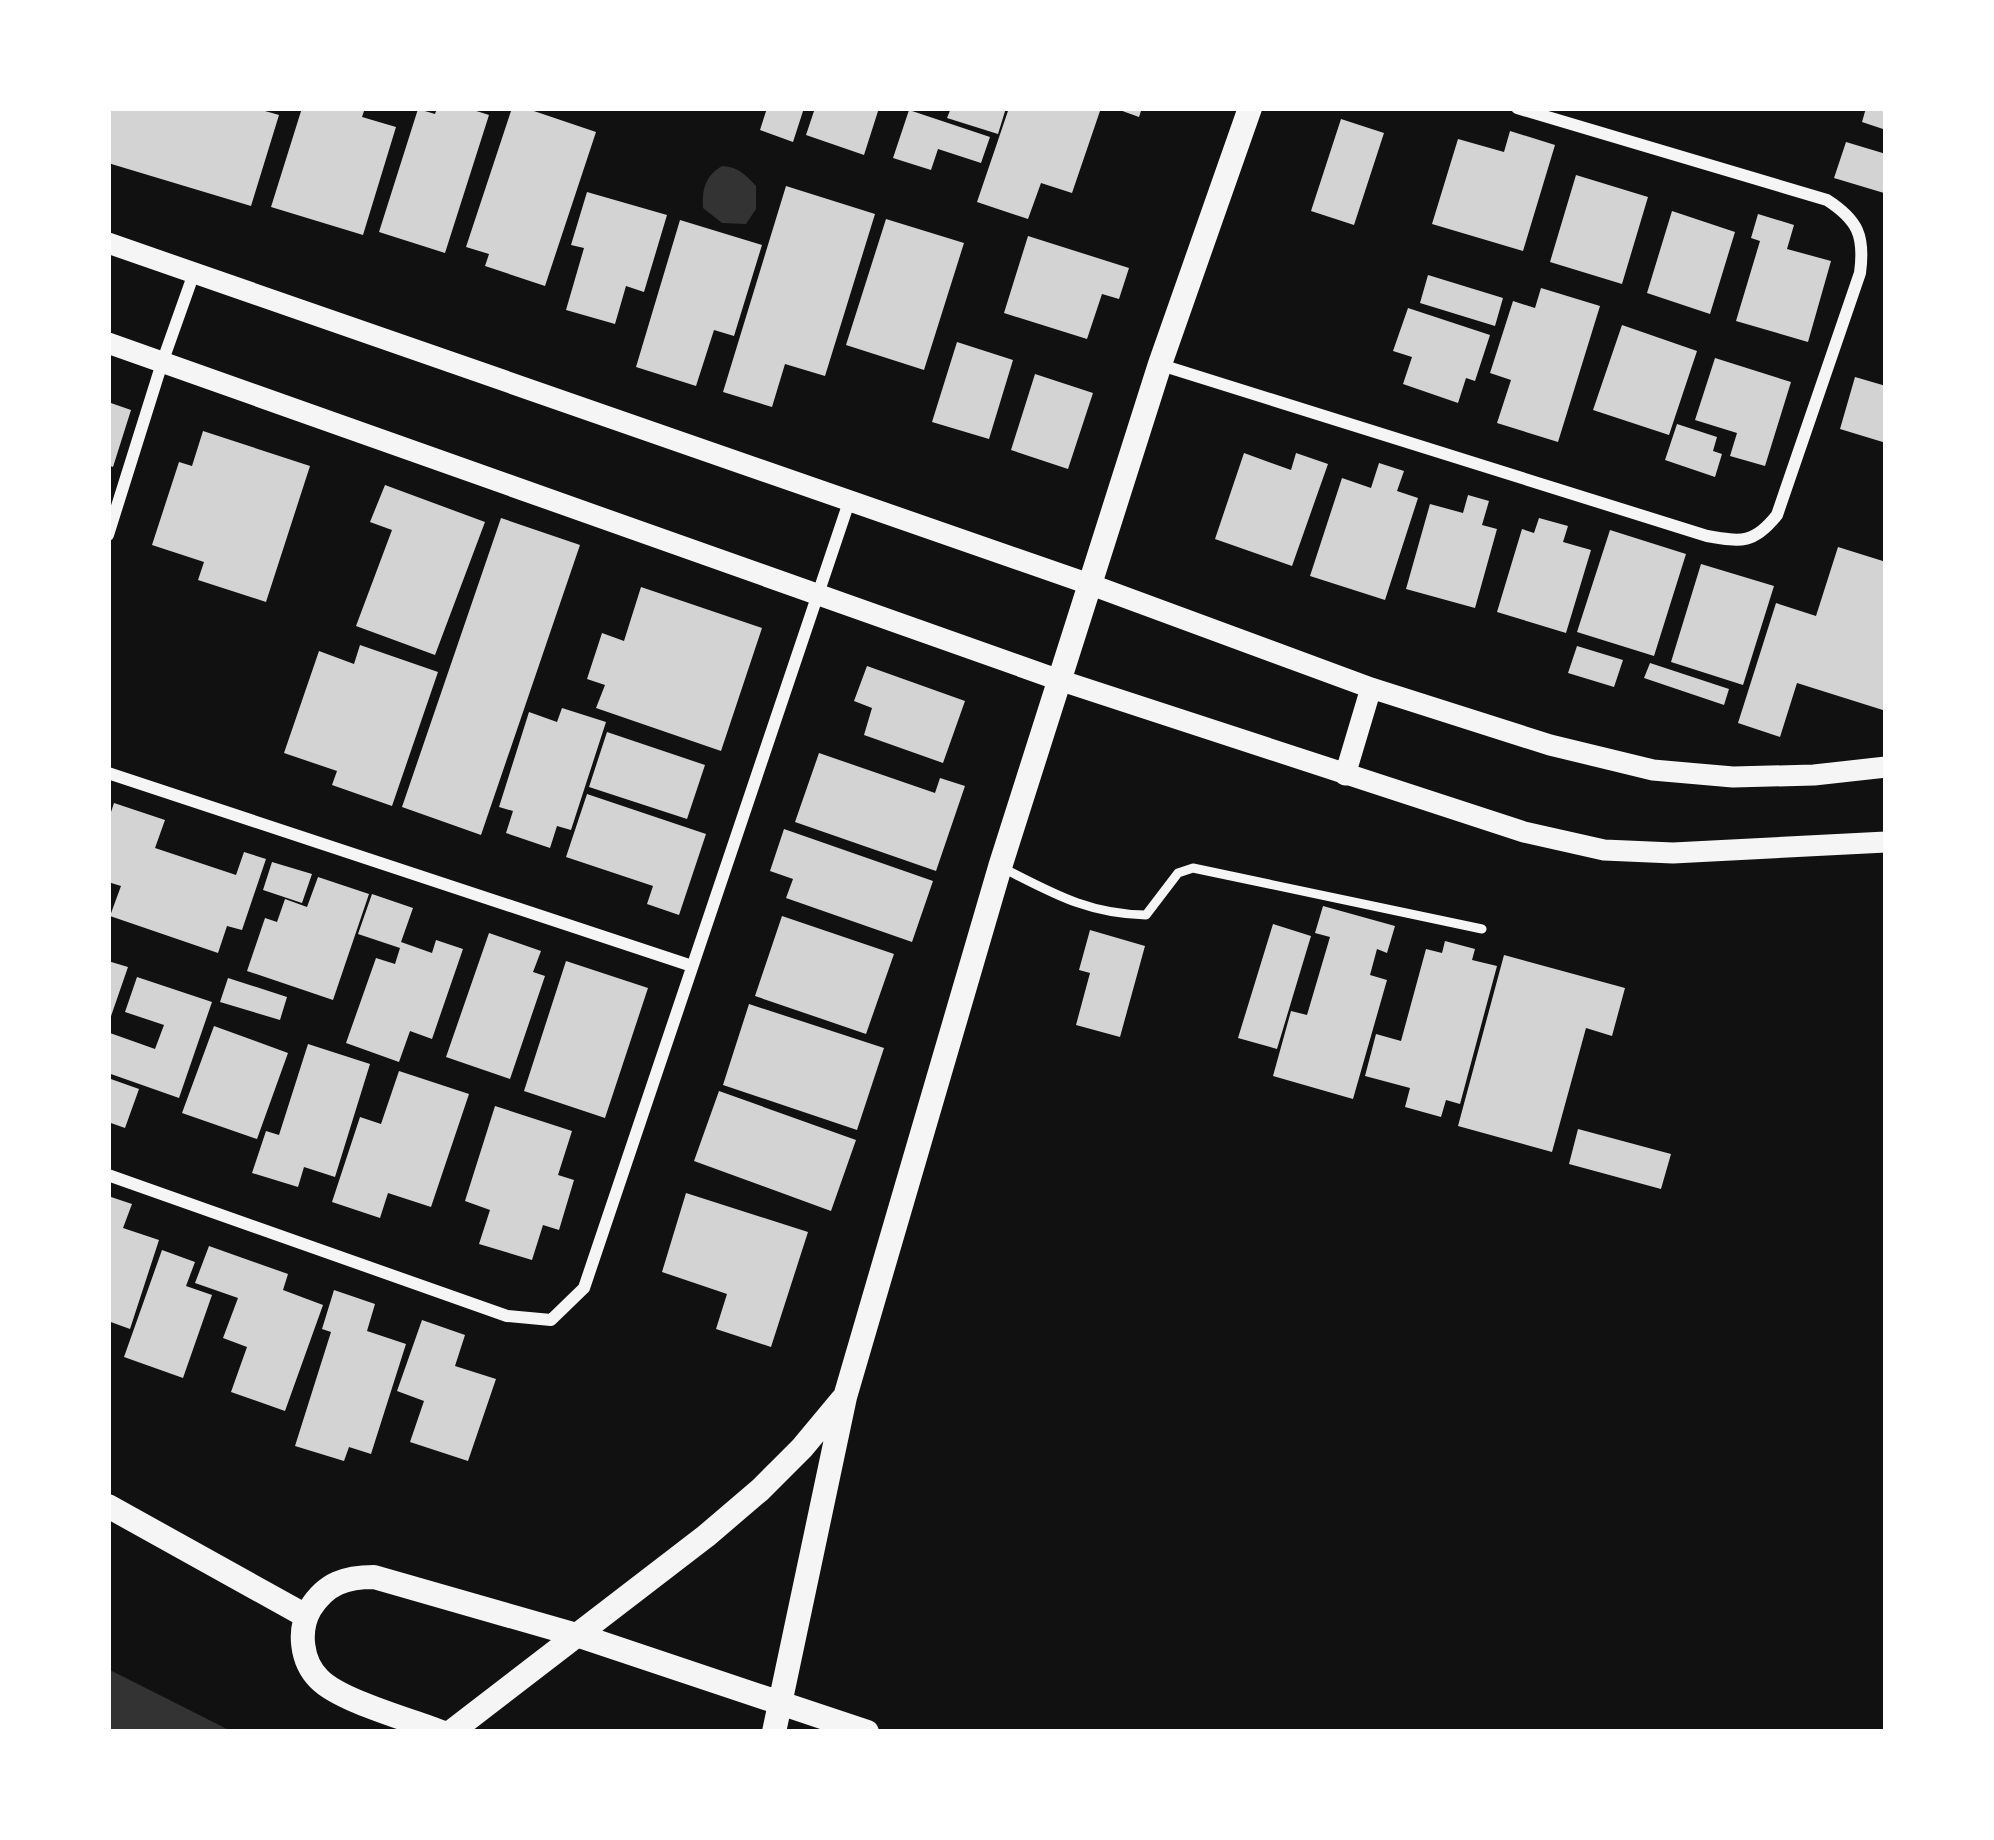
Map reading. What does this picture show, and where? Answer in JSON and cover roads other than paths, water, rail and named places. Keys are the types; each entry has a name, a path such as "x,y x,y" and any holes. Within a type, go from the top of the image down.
{"main road":[{"path":"774,1732 845,1396 1000,867 1160,364 1250,108"},
{"path":"452,1732 760,1490 845,1396"},
{"path":"108,1506 306,1616"},
{"path":"441,1732 336,1692 318,1679 302,1640 306,1616 319,1594 349,1577 374,1577 580,1636 867,1732"}],"street":[{"path":"1160,364 1707,536 1745,539 1763,532 1777,515 1860,273 1864,249 1857,229 1847,213 1827,200 1516,108"},
{"path":"108,243 1089,584 1372,688 1550,745 1653,770 1733,777 1886,767"},
{"path":"108,535 194,273"},
{"path":"108,343 818,597 1524,832 1604,850 1673,853 1886,842"},
{"path":"108,1175 507,1316 551,1320 584,1288 849,502"},
{"path":"1346,775 1372,688"},
{"path":"108,773 692,965"}],"lane":[{"path":"1000,867 1073,904 1125,914 1146,914 1178,873 1193,868 1482,929"}]}
